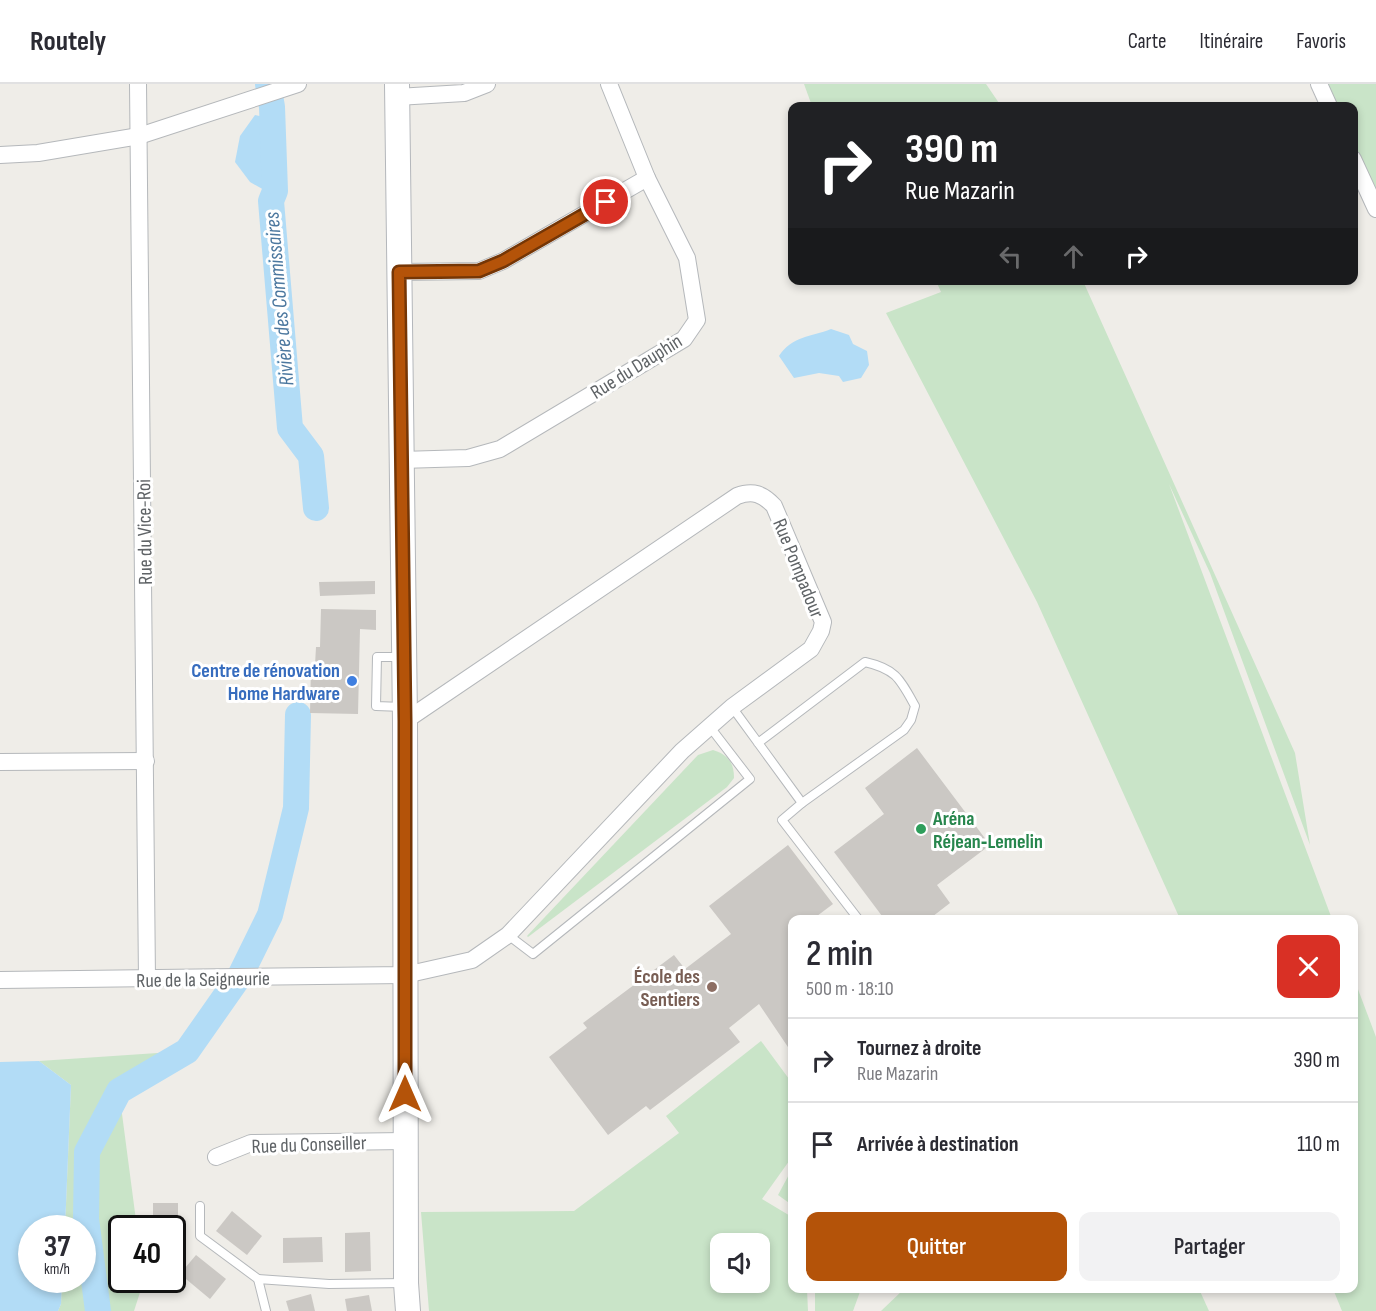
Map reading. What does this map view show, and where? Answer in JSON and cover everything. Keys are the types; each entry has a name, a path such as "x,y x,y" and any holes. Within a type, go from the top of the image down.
{"street":[{"name":"Rue du Vice-Roi","path":"138,84 147,980"},
{"path":"408,1311 405,1141 404,657 397,91 464,93 487,84"},
{"name":"Rue du Dauphin","path":"401,460 468,458 500,449 684,339 697,320 687,258 647,178 609,84"},
{"path":"1319,84 1327,102"},
{"path":"0,155 38,153 139,136 294,85"},
{"path":"1358,170 1376,209"},
{"path":"399,272 479,271 503,261 647,178"},
{"name":"Rue Pompadour","path":"404,714 737,496 748,492 766,497 774,506 823,622 822,631 811,649 732,707 682,751 508,935 472,960 405,975"},
{"path":"0,762 146,761"},
{"name":"Rue de la Seigneurie","path":"0,980 147,980 405,975"},
{"name":"Rue du Conseiller","path":"216,1156 250,1143 405,1141"}],"lane":[{"path":"758,743 865,662 886,667 902,683 915,706 911,720 904,730 782,820 855,915"},
{"path":"732,707 802,804"},
{"path":"508,935 532,954 750,779 710,727"},
{"path":"200,1206 200,1236 258,1279 329,1284 406,1283"},
{"path":"258,1279 266,1311"}],"green space":[{"path":"804,84 986,84 998,102 811,102"},
{"path":"1319,84 1376,84 1376,209 1358,170 1358,102 1327,102"},
{"path":"938,285 1085,285 1295,753 1310,845 1210,573 1169,484 1331,915 1178,915 1037,602 886,313 941,292"},
{"path":"713,750 723,754 733,768 734,778 727,787 528,937 698,755"},
{"path":"1358,989 1376,1037 1376,1311 1342,1311 1335,1293 1358,1293"},
{"path":"761,1041 788,1078 788,1163 762,1199 788,1215 788,1293 807,1293 808,1311 429,1311 421,1212 574,1211 679,1133 666,1116"},
{"path":"187,1051 119,1091 135,1215 108,1215 108,1293 140,1293 134,1311 58,1311 61,1293 96,1293 96,1215 66,1215 71,1085 39,1061"},
{"path":"788,1176 788,1202 778,1195"},
{"path":"815,1293 860,1293 853,1311 815,1311"},
{"path":"900,1293 1201,1293 1209,1311 881,1311"}],"water":[{"path":"255,115 282,121 285,136 283,171 266,191 250,182 235,162 240,136"},
{"path":"831,329 849,335 853,344 867,351 869,365 861,378 843,382 839,376 819,373 794,378 779,356 784,349 802,338"},
{"path":"39,1061 71,1085 66,1215 18,1215 18,1293 61,1293 58,1311 0,1311 0,1062"}],"building":[{"path":"375,581 375,594 320,596 319,582"},
{"path":"321,609 376,610 376,630 360,629 358,714 310,713 311,665 315,665 316,647 320,647"},
{"name":"Aréna Réjean‑Lemelin","path":"917,748 990,845 937,885 950,903 934,915 881,915 834,852 884,814 865,788"},
{"name":"École des Sentiers","path":"788,845 833,904 818,915 788,915 788,1047 759,1004 729,1028 740,1042 650,1110 646,1106 608,1135 549,1057 587,1028 583,1023 674,955 685,969 731,934 709,906"},
{"path":"153,1203 178,1203 178,1215 153,1215"},
{"path":"232,1211 262,1236 247,1255 216,1231"},
{"path":"370,1232 371,1271 345,1272 345,1233"},
{"path":"322,1237 323,1262 283,1263 283,1238"},
{"path":"196,1255 226,1279 210,1299 186,1279 186,1267"},
{"path":"311,1294 315,1311 289,1311 286,1301"},
{"path":"369,1295 372,1311 347,1311 345,1299"}],"waterway":[{"name":"Rivière des Commissaires","path":"268,84 272,107 275,191 271,201 290,428 311,456 316,508"},
{"name":"Rivière des Commissaires","path":"98,1311 86,1219 87,1152 119,1091 187,1051 241,974 270,915 296,808 298,715"}],"place":[{"name":"Centre de rénovation Home Hardware","path":"352,681"},
{"name":"Aréna Réjean‑Lemelin","path":"921,829"},
{"name":"École des Sentiers","path":"712,987"}],"route":[{"path":"405,1094 405,721 399,272 479,271 503,261 606,202"}]}
